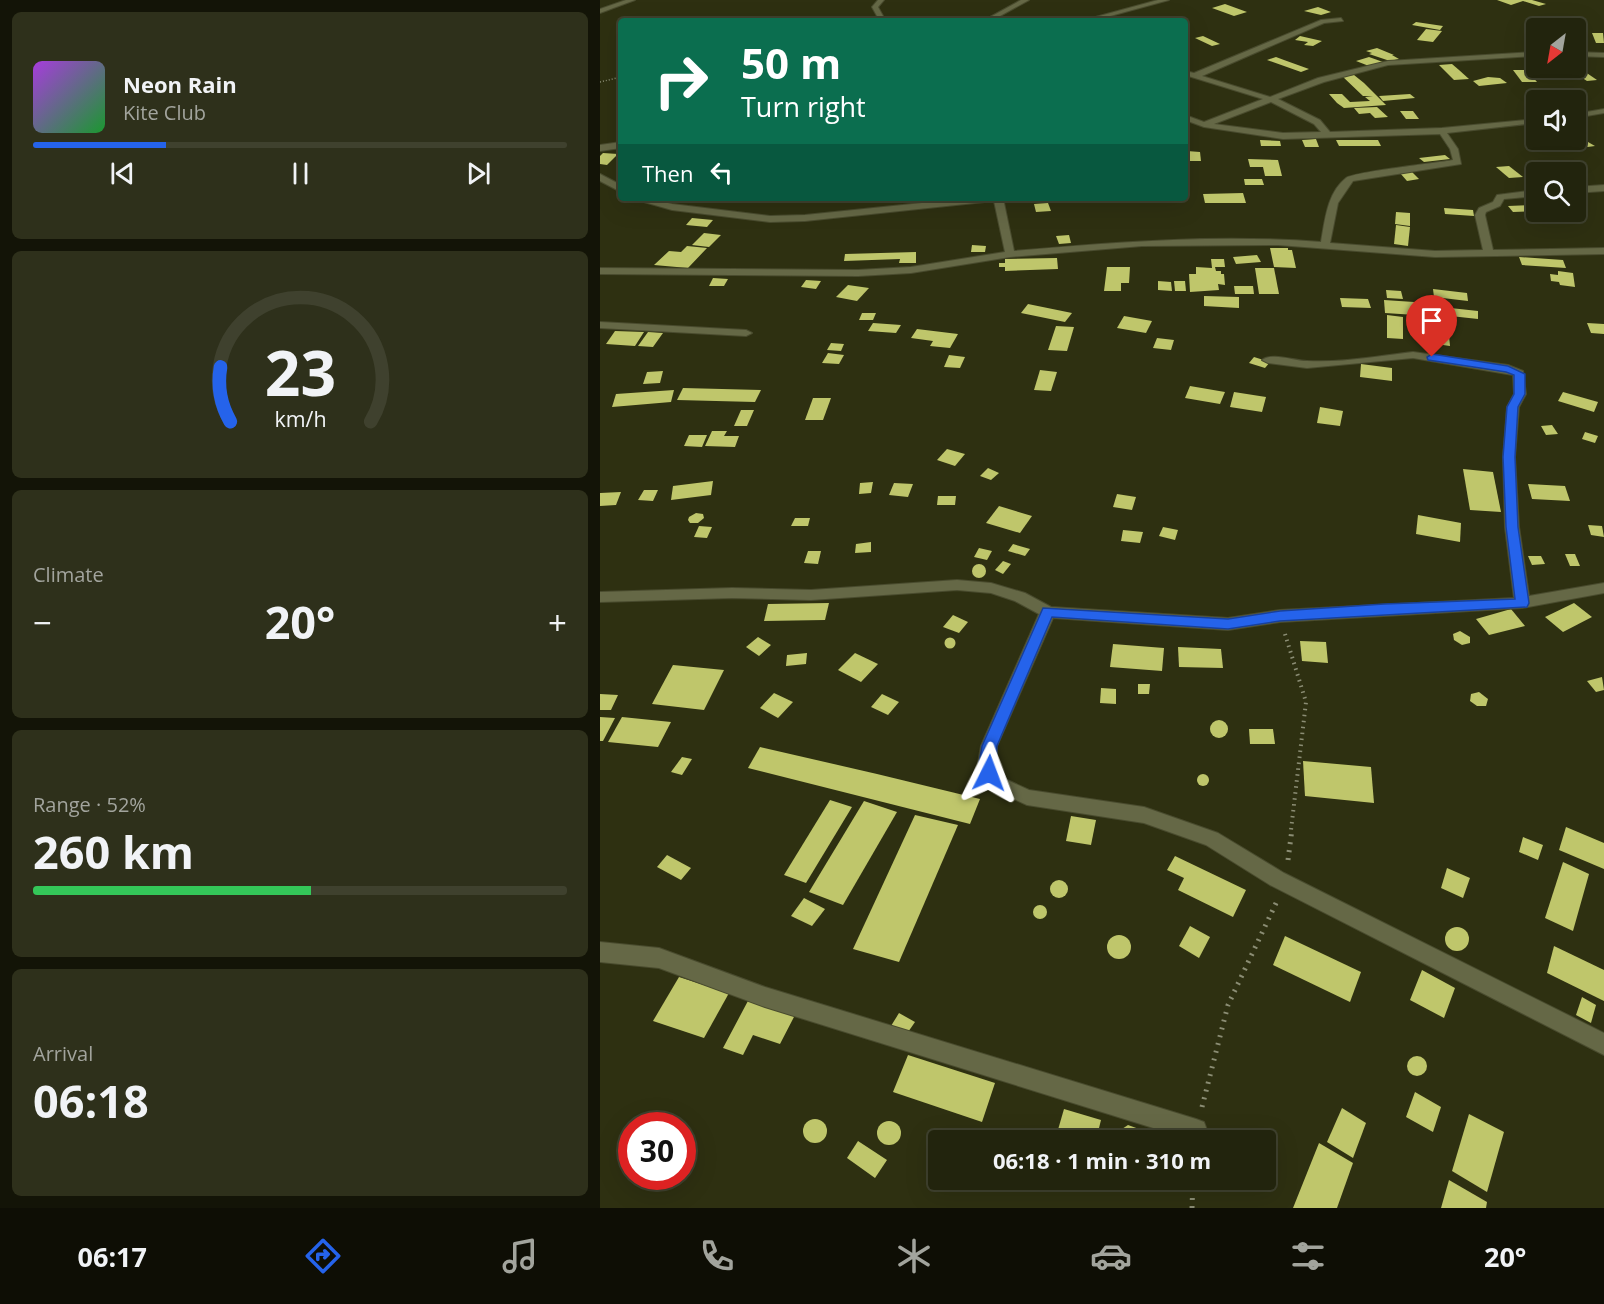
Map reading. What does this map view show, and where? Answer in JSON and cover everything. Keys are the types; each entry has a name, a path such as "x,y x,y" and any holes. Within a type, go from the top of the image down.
{"street":[{"path":"600,11 632,0"},
{"path":"879,0 875,8 880,18"},
{"path":"992,18 1026,0"},
{"path":"1096,18 1166,0"},
{"path":"1195,76 1323,21 1341,20"},
{"path":"1586,54 1604,55"},
{"path":"1204,125 1321,80 1388,63 1526,55"},
{"path":"1188,74 1273,100 1317,122 1327,134"},
{"path":"1586,114 1604,111"},
{"path":"1188,118 1204,125 1283,136 1442,131 1526,122"},
{"path":"1325,245 1332,203 1350,179 1458,162 1454,149 1442,131"},
{"path":"600,148 618,146"},
{"path":"600,177 618,187"},
{"path":"1586,189 1604,188"},
{"path":"1489,254 1480,215 1482,210 1497,204 1500,197 1526,194"},
{"path":"647,201 672,207 770,219 805,218 969,201"},
{"path":"999,201 1010,254"},
{"path":"600,271 858,273 911,270 1010,254 1142,243 1278,242 1435,254 1604,251"},
{"path":"600,325 746,333"},
{"path":"1268,360 1307,365 1413,355 1508,369 1519,374 1520,394 1513,407 1509,457 1512,527 1522,603"},
{"path":"600,597 732,594 811,596 957,585 991,588 1020,597 1048,612 1228,624 1280,616 1522,603 1604,588"},
{"path":"1048,612 989,746 987,763 989,773 997,783 1027,796 1144,815 1212,839 1277,879 1604,1044"},
{"path":"600,952 659,958 777,1001 1196,1130"}],"path":[{"path":"600,82 618,77"},
{"path":"1192,1208 1193,1190"}],"building":[{"path":"1497,0 1532,0 1546,4 1539,6 1523,1 1511,5"},
{"path":"1225,4 1247,12 1234,16 1212,8"},
{"path":"1318,7 1331,12 1321,15 1304,11"},
{"path":"1416,22 1443,26 1440,30 1412,25"},
{"path":"1426,29 1442,31 1433,42 1417,40"},
{"path":"1592,33 1603,33 1604,43 1596,43"},
{"path":"1203,36 1220,44 1212,46 1195,38"},
{"path":"1300,36 1322,41 1313,46 1304,45 1308,42 1295,40"},
{"path":"1377,48 1399,59 1390,61 1366,51"},
{"path":"1276,57 1309,69 1301,72 1267,60"},
{"path":"1369,57 1383,62 1369,66 1356,61"},
{"path":"1452,64 1469,79 1454,80 1439,65"},
{"path":"1513,70 1526,70 1526,78 1534,78 1537,82 1522,82"},
{"path":"1586,72 1597,80 1587,81 1582,78 1586,78"},
{"path":"1354,75 1386,105 1344,108 1337,103 1329,94 1342,94 1350,102 1370,101 1365,97 1373,96 1363,96 1342,76"},
{"path":"1488,77 1500,78 1507,83 1479,86 1473,81"},
{"path":"1410,94 1415,98 1383,101 1379,96"},
{"path":"1377,107 1388,117 1375,118 1370,113 1359,114 1354,108"},
{"path":"1400,111 1413,111 1419,119 1406,119"},
{"path":"1316,139 1319,147 1305,147 1302,140"},
{"path":"1260,140 1280,141 1281,146 1261,146"},
{"path":"1336,140 1378,140 1381,146 1339,146"},
{"path":"1586,141 1595,146 1586,147"},
{"path":"1188,151 1200,152 1201,161 1188,161"},
{"path":"603,153 618,154 607,165 600,164 600,156"},
{"path":"1445,155 1450,159 1424,162 1419,158"},
{"path":"1248,159 1278,160 1282,176 1265,176 1263,167 1250,167"},
{"path":"1509,166 1523,177 1509,178 1496,167"},
{"path":"1412,172 1419,179 1407,181 1400,173"},
{"path":"1244,179 1262,179 1264,185 1245,185"},
{"path":"1243,193 1246,203 1205,203 1203,194"},
{"path":"1095,201 1120,201 1120,203 1095,203"},
{"path":"1162,201 1162,203 1123,202"},
{"path":"1048,203 1051,211 1036,212 1034,204"},
{"path":"1526,205 1526,211 1513,212 1508,206"},
{"path":"1444,208 1473,210 1474,216 1445,214"},
{"path":"1396,212 1410,213 1410,226 1395,224"},
{"path":"692,218 713,220 707,227 686,225"},
{"path":"1396,225 1410,227 1408,246 1394,244"},
{"path":"704,233 721,235 709,247 692,245"},
{"path":"1069,235 1071,243 1059,244 1056,236"},
{"path":"972,245 986,246 985,252 971,252"},
{"path":"687,246 707,248 688,268 654,265 669,251 681,252"},
{"path":"1270,248 1292,250 1296,268 1274,267"},
{"path":"916,252 916,263 899,263 900,259 844,261 845,254"},
{"path":"1257,255 1261,262 1236,264 1233,257"},
{"path":"1519,257 1563,260 1566,268 1522,265"},
{"path":"1057,258 1058,269 1005,271 1005,267 999,267 999,263 1005,263 1005,259"},
{"path":"1211,259 1224,259 1225,267 1215,267 1216,271 1224,274 1225,285 1218,284 1219,290 1190,292 1189,274 1196,274 1196,267 1212,268"},
{"path":"1107,267 1130,267 1129,283 1121,283 1121,291 1104,291"},
{"path":"1255,268 1274,268 1279,294 1259,294"},
{"path":"1558,271 1573,273 1575,287 1551,281 1550,274 1558,275"},
{"path":"713,278 728,279 724,286 709,286"},
{"path":"806,280 821,281 816,289 801,287"},
{"path":"1158,281 1171,282 1172,291 1158,290"},
{"path":"1174,281 1185,281 1186,291 1175,291"},
{"path":"848,285 869,288 857,301 836,297"},
{"path":"1234,286 1253,286 1254,294 1235,294"},
{"path":"1433,289 1467,293 1468,301 1434,297"},
{"path":"1386,290 1401,291 1403,299 1387,298"},
{"path":"1204,296 1239,297 1239,308 1204,306"},
{"path":"1340,298 1368,299 1371,308 1342,307"},
{"path":"1384,300 1429,303 1431,316 1385,313"},
{"path":"1028,304 1072,313 1065,322 1021,313"},
{"path":"1432,306 1478,311 1478,319 1432,314"},
{"path":"862,313 876,313 873,320 859,320"},
{"path":"1387,315 1403,317 1403,339 1387,338"},
{"path":"1124,316 1152,321 1146,333 1117,328"},
{"path":"873,323 901,325 896,333 868,331"},
{"path":"1587,323 1604,324 1604,334 1591,333"},
{"path":"1056,326 1074,327 1067,351 1048,350"},
{"path":"917,329 958,334 950,348 930,346 933,341 911,338"},
{"path":"615,331 644,332 635,346 606,344"},
{"path":"648,332 663,333 653,347 638,346"},
{"path":"1436,335 1449,336 1450,346 1436,344"},
{"path":"1157,338 1174,340 1171,350 1153,348"},
{"path":"831,343 844,344 841,351 827,350"},
{"path":"828,353 844,355 839,364 822,363"},
{"path":"949,355 965,357 960,368 944,367"},
{"path":"1254,357 1270,362 1265,368 1249,363"},
{"path":"1361,364 1392,368 1392,381 1360,377"},
{"path":"1040,370 1057,372 1051,391 1034,390"},
{"path":"663,371 660,383 643,384 647,372"},
{"path":"1190,386 1225,392 1220,404 1185,398"},
{"path":"683,388 761,390 755,402 677,400"},
{"path":"674,390 671,402 612,407 616,394"},
{"path":"1234,392 1266,397 1262,412 1230,407"},
{"path":"1563,392 1598,402 1594,412 1558,401"},
{"path":"813,398 831,398 823,420 805,420"},
{"path":"1320,407 1343,411 1340,426 1317,423"},
{"path":"741,410 754,410 747,426 734,426"},
{"path":"1552,425 1558,434 1546,435 1541,426"},
{"path":"712,431 727,431 724,436 739,436 735,447 705,446"},
{"path":"1585,432 1598,436 1595,443 1582,439"},
{"path":"689,435 707,435 702,447 684,446"},
{"path":"947,449 965,454 955,466 937,460"},
{"path":"988,468 999,473 991,480 980,476"},
{"path":"1463,469 1493,472 1501,512 1470,510"},
{"path":"713,481 711,495 671,500 673,486"},
{"path":"873,482 871,493 859,494 860,483"},
{"path":"894,483 913,484 908,497 889,495"},
{"path":"1528,484 1565,486 1570,501 1532,499"},
{"path":"644,490 658,490 653,501 638,500"},
{"path":"621,492 616,505 600,506 600,493"},
{"path":"1117,494 1136,497 1132,510 1113,507"},
{"path":"938,496 956,496 955,505 937,505"},
{"path":"999,506 1032,516 1020,533 986,523"},
{"path":"696,513 703,514 704,518 698,523 690,523 689,517"},
{"path":"1418,515 1461,523 1460,542 1416,534"},
{"path":"795,518 810,518 808,526 791,526"},
{"path":"1588,525 1602,526 1604,537 1591,535"},
{"path":"699,526 712,527 707,538 694,537"},
{"path":"1163,527 1178,530 1175,540 1159,536"},
{"path":"1123,530 1143,532 1140,543 1121,541"},
{"path":"871,542 871,552 855,553 856,544"},
{"path":"1013,544 1030,549 1025,556 1008,551"},
{"path":"979,548 992,551 987,560 974,557"},
{"path":"808,551 821,551 818,564 804,563"},
{"path":"1565,554 1575,554 1580,566 1570,566"},
{"path":"1528,556 1541,556 1545,564 1532,565"},
{"path":"1003,561 1011,564 1003,574 995,570"},
{"path":"976,564 982,564 986,571 982,578 976,578 972,574 972,568"},
{"path":"829,603 825,620 764,621 768,604"},
{"path":"1574,603 1592,617 1563,632 1545,617"},
{"path":"1511,609 1525,626 1489,635 1476,619"},
{"path":"953,615 968,622 959,633 943,627"},
{"path":"1460,631 1470,637 1470,643 1462,645 1454,640 1453,634"},
{"path":"758,637 771,645 759,656 746,647"},
{"path":"950,638 954,639 954,647 950,648 946,647 945,643 946,639"},
{"path":"1300,641 1326,642 1328,663 1302,661"},
{"path":"1113,644 1164,648 1162,671 1110,667"},
{"path":"1178,647 1221,649 1223,668 1179,667"},
{"path":"807,653 806,664 786,666 787,655"},
{"path":"855,653 878,664 861,682 838,670"},
{"path":"673,665 724,670 704,710 652,704"},
{"path":"1602,677 1604,690 1596,692 1587,681"},
{"path":"1138,684 1150,684 1149,694 1138,694"},
{"path":"1101,688 1116,689 1116,704 1100,703"},
{"path":"1479,692 1488,699 1486,706 1477,706 1470,701 1471,694"},
{"path":"774,693 793,702 778,718 760,708"},
{"path":"600,694 618,695 611,710 600,710"},
{"path":"882,694 899,702 888,715 871,707"},
{"path":"600,717 615,718 603,741 600,741"},
{"path":"622,717 671,722 658,747 608,742"},
{"path":"1219,720 1225,723 1228,729 1225,735 1219,738 1213,735 1210,729 1213,723"},
{"path":"1249,729 1273,729 1275,744 1250,744"},
{"path":"760,747 980,799 970,824 748,768"},
{"path":"682,757 692,759 682,775 671,772"},
{"path":"1303,761 1371,767 1374,803 1305,796"},
{"path":"1203,774 1209,780 1203,786 1197,780"},
{"path":"830,800 852,807 806,883 784,875"},
{"path":"864,801 897,812 843,905 809,892"},
{"path":"915,815 958,825 899,962 853,949"},
{"path":"1071,816 1096,820 1091,845 1066,841"},
{"path":"1566,827 1604,843 1604,869 1559,850"},
{"path":"1523,837 1543,845 1538,860 1519,852"},
{"path":"667,855 691,868 681,880 657,867"},
{"path":"1175,856 1246,890 1233,917 1178,890 1184,878 1167,870"},
{"path":"1563,862 1589,874 1573,931 1545,918"},
{"path":"1447,868 1470,878 1463,898 1441,888"},
{"path":"1059,880 1065,883 1068,889 1065,895 1059,898 1053,895 1050,889 1053,883"},
{"path":"804,898 825,909 812,926 791,916"},
{"path":"1037,905 1043,905 1047,912 1043,919 1037,919 1033,915 1033,909"},
{"path":"1190,926 1210,937 1199,958 1179,946"},
{"path":"1457,927 1465,931 1469,939 1465,947 1457,951 1449,947 1445,939 1449,931"},
{"path":"1119,935 1127,939 1131,947 1127,955 1119,959 1111,955 1107,947 1111,939"},
{"path":"1285,936 1361,972 1350,1002 1273,965"},
{"path":"1554,946 1604,970 1604,1001 1547,973"},
{"path":"1422,970 1455,988 1444,1018 1410,1000"},
{"path":"679,977 729,993 704,1038 653,1021"},
{"path":"1582,997 1596,1005 1591,1023 1576,1015"},
{"path":"749,999 795,1015 780,1044 753,1035 743,1055 723,1048"},
{"path":"899,1013 915,1022 906,1035 891,1026"},
{"path":"908,1055 995,1083 982,1122 893,1092"},
{"path":"1413,1056 1421,1056 1427,1062 1427,1070 1421,1076 1413,1076 1407,1070 1407,1062"},
{"path":"1415,1092 1441,1107 1433,1132 1406,1117"},
{"path":"1342,1108 1366,1123 1353,1158 1327,1142"},
{"path":"1064,1109 1101,1120 1098,1130 1058,1130"},
{"path":"1469,1114 1504,1132 1487,1192 1452,1171"},
{"path":"815,1119 820,1120 826,1126 826,1136 820,1142 815,1143 810,1142 804,1136 803,1131 804,1126 810,1120"},
{"path":"889,1121 898,1124 901,1133 898,1142 889,1145 880,1142 877,1133 880,1124"},
{"path":"1128,1125 1139,1130 1122,1130"},
{"path":"858,1141 887,1160 875,1178 847,1158"},
{"path":"1319,1143 1353,1163 1337,1208 1293,1208"},
{"path":"1449,1180 1487,1202 1486,1208 1441,1208"}],"route":[{"path":"989,773 987,763 989,746 1048,612 1228,624 1280,616 1522,603 1512,527 1509,457 1513,407 1520,394 1519,374 1508,369 1432,357"}]}
